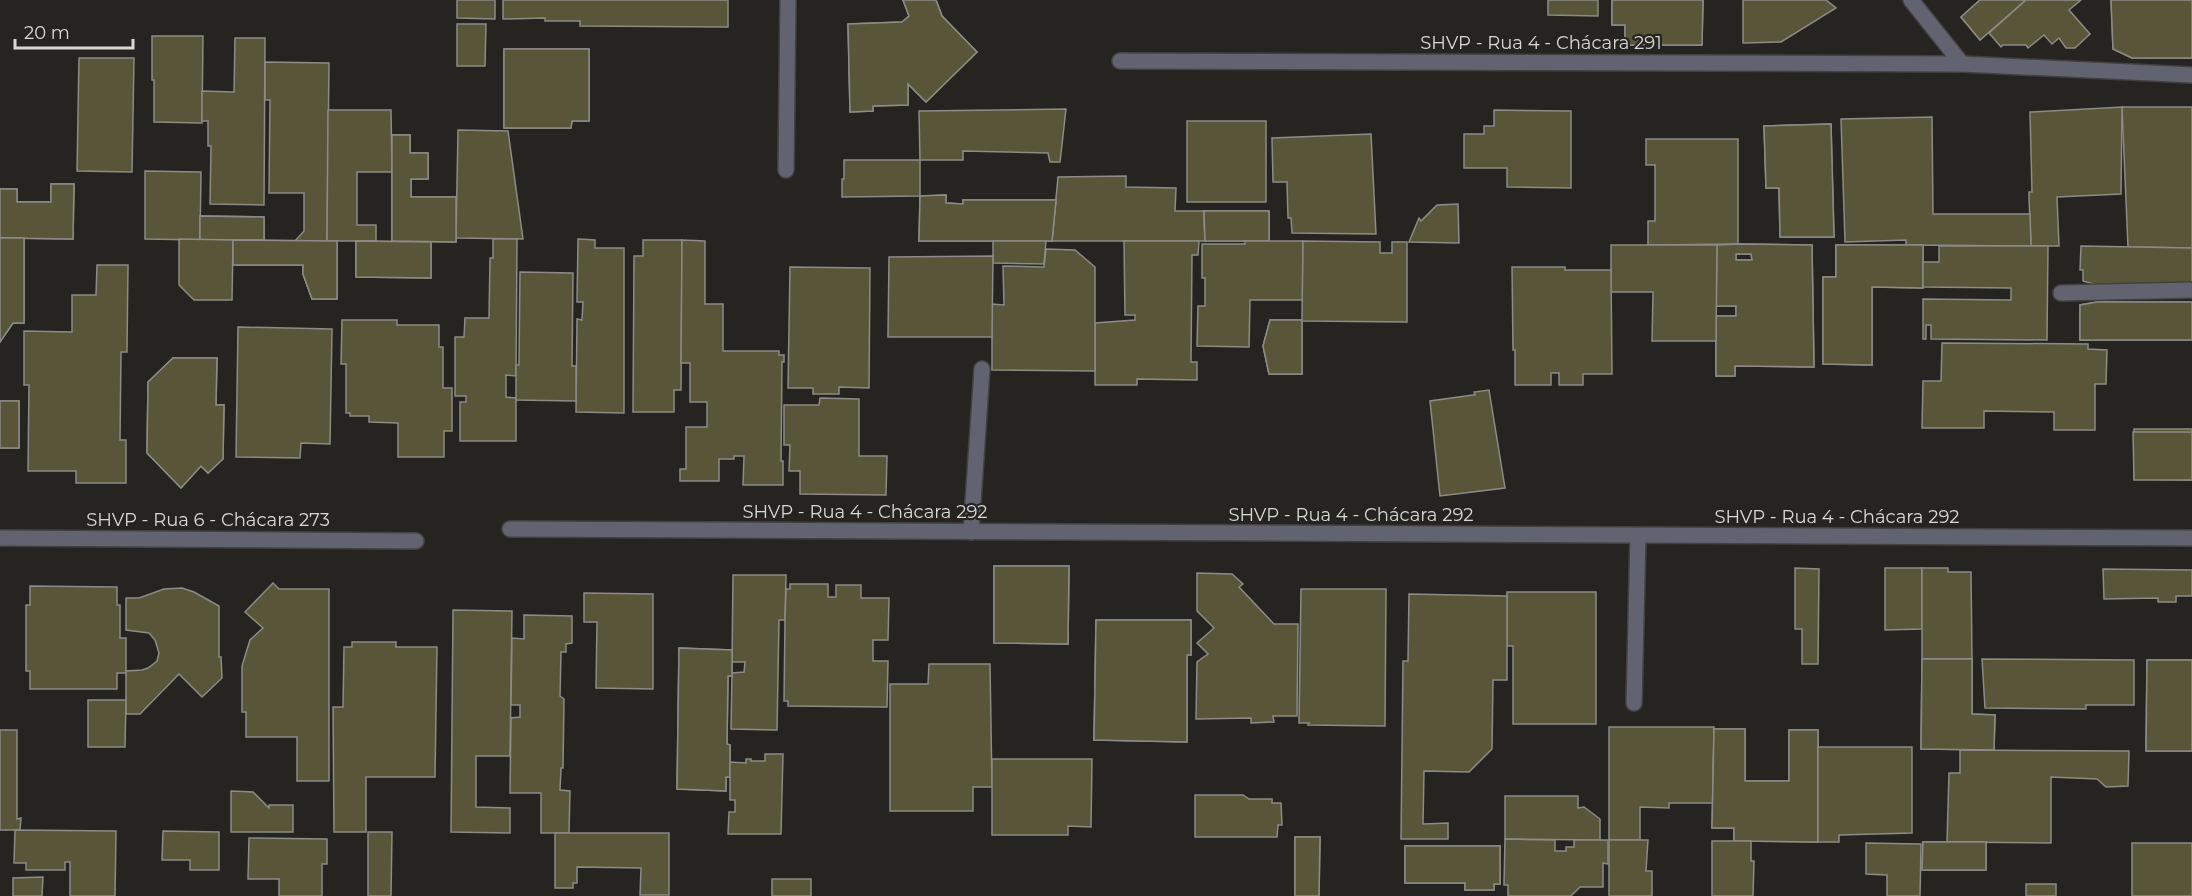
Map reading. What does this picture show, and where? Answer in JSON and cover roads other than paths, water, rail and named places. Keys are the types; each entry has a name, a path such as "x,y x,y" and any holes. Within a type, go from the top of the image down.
{"street":[{"path":"786,170 788,0"},
{"path":"1911,0 1962,64"},
{"name":"SHVP - Rua 4 - Chácara 291","path":"1120,61 1962,64 2192,75"},
{"path":"2061,293 2192,290"},
{"path":"971,532 982,369"},
{"name":"SHVP - Rua 4 - Chácara 292","path":"510,529 2192,538"},
{"path":"1634,703 1638,536"},
{"name":"SHVP - Rua 6 - Chácara 273","path":"0,538 416,542"}]}
